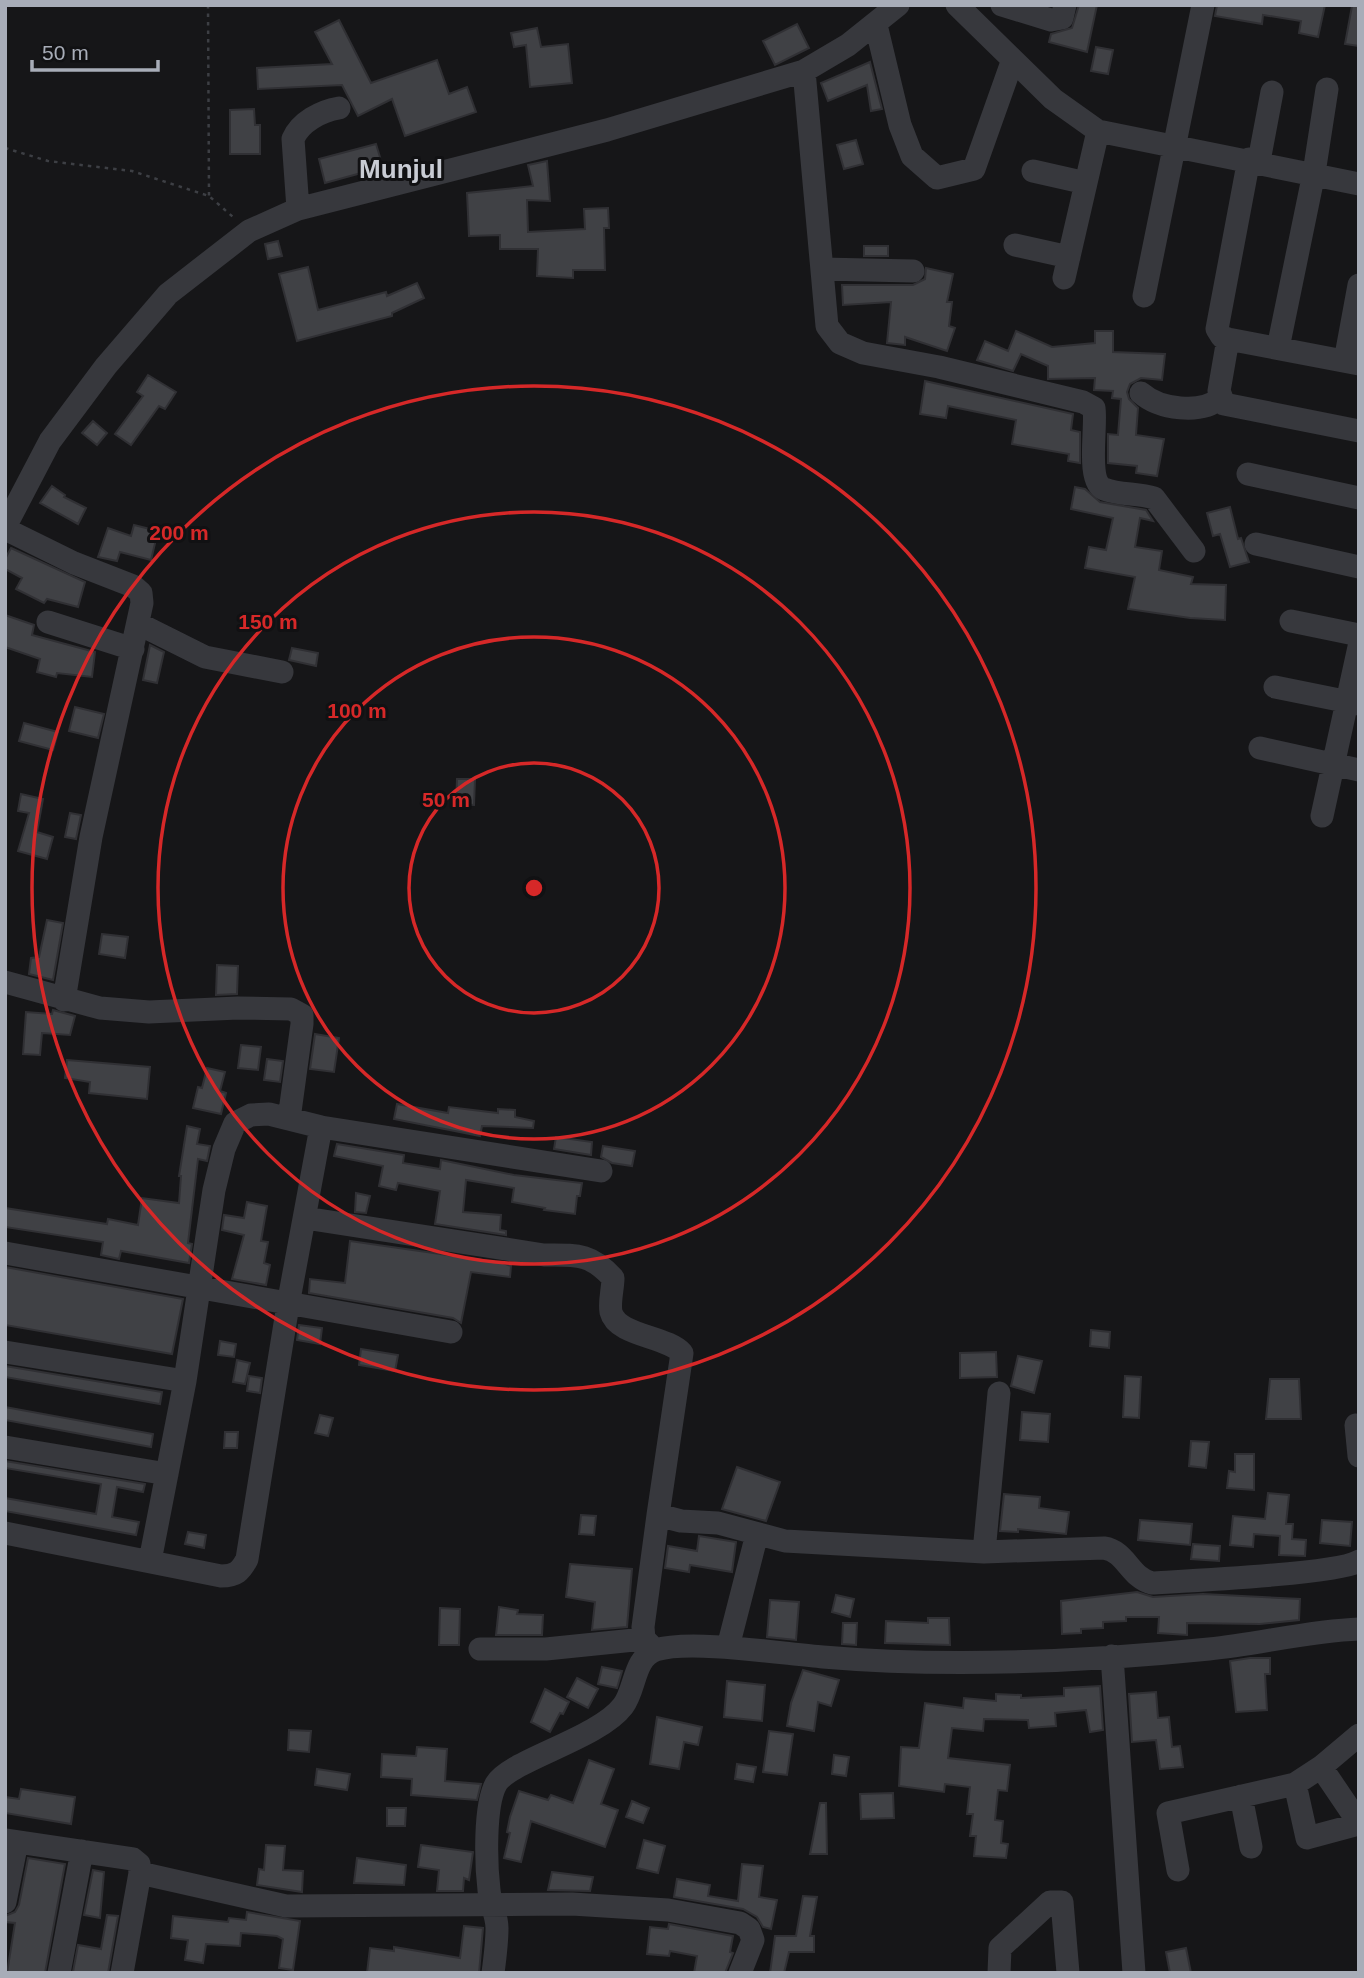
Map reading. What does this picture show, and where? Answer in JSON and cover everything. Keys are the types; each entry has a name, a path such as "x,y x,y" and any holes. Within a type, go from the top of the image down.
{"street":[{"path":"64,1000 91,837 139,624 141,593 133,586 74,563 5,528 50,441 106,366 168,294 249,231 298,209 607,130 804,71 876,25 898,5"},
{"path":"957,5 1012,62 1053,99 1098,131 1254,160 1359,184"},
{"path":"1002,5 1051,20 1062,18 1065,5"},
{"path":"1144,296 1172,144 1203,5"},
{"path":"876,25 900,125 912,156 937,178 974,169 1012,62"},
{"path":"804,71 827,327 840,342 863,353 939,367 1083,402 1094,408 1093,473 1096,484 1107,490 1154,498 1194,551"},
{"path":"1278,348 1314,173 1327,89"},
{"path":"1272,92 1254,160 1217,330 1228,339 1352,363 1359,285"},
{"path":"298,209 293,139 297,130 307,121 339,108"},
{"path":"1016,245 1067,268 1098,131"},
{"path":"1032,171 1086,183"},
{"path":"822,270 913,271"},
{"path":"1228,339 1220,398 1224,404 1359,431"},
{"path":"1141,393 1151,402 1172,407 1208,406 1220,398"},
{"path":"1248,474 1359,498"},
{"path":"1256,544 1359,567"},
{"path":"1291,621 1359,635"},
{"path":"48,622 133,649"},
{"path":"139,624 205,657 282,672"},
{"path":"1322,816 1333,765 1352,703 1359,647"},
{"path":"1275,687 1352,703"},
{"path":"1260,748 1359,769"},
{"path":"5,982 26,985 64,1000 100,1008 149,1012 238,1007 291,1009 302,1015 289,1119"},
{"path":"150,1561 185,1381 217,1177 224,1149 235,1123 251,1115 268,1114 321,1127 601,1171"},
{"path":"5,1533 221,1576 233,1576 242,1569 247,1559 288,1304 321,1127"},
{"path":"306,1218 544,1255 580,1255 599,1262 613,1278 611,1312 615,1320 633,1330 674,1344 682,1353 658,1515 649,1645 632,1692 621,1708 570,1744 510,1772 496,1783 490,1806 488,1884 497,1925 493,1973"},
{"path":"5,1253 451,1332"},
{"path":"5,1352 185,1381"},
{"path":"984,1552 999,1393"},
{"path":"1356,1425 1359,1456"},
{"path":"5,1447 167,1474"},
{"path":"658,1515 681,1521 718,1523 785,1541 984,1552 1112,1549 1139,1577 1152,1583 1298,1571 1358,1562"},
{"path":"728,1647 757,1534"},
{"path":"480,1649 649,1645 728,1647 754,1652 917,1664 1208,1649 1359,1629"},
{"path":"1112,1656 1134,1973"},
{"path":"1178,1870 1168,1813 1294,1784 1321,1767 1359,1735"},
{"path":"1294,1784 1307,1838 1359,1824 1321,1767"},
{"path":"1241,1796 1251,1847"},
{"path":"5,1902 11,1841 133,1859 139,1864 140,1873 122,1973"},
{"path":"59,1973 82,1851"},
{"path":"140,1873 286,1906 628,1906 740,1923 749,1929 753,1940 740,1973"},
{"path":"999,1973 1000,1948 1050,1902 1057,1900 1062,1902 1068,1973"}],"path":[{"path":"208,5 209,196"},
{"path":"5,148 48,161 132,171 209,196 249,231"}],"building":[{"path":"1079,5 1097,5 1087,52 1049,42 1051,34 1072,28"},
{"path":"1217,5 1325,5 1318,37 1299,33 1301,21 1263,15 1262,24 1215,16"},
{"path":"1352,6 1359,6 1359,46 1345,44"},
{"path":"339,20 371,83 437,60 449,94 467,87 476,112 405,136 392,99 358,116 342,85 258,89 257,68 332,64 315,32"},
{"path":"797,24 809,48 775,65 763,41"},
{"path":"537,28 541,47 568,44 572,83 530,87 526,45 514,47 511,33"},
{"path":"1096,47 1113,50 1108,74 1091,71"},
{"path":"870,62 882,109 871,111 867,85 828,101 821,83"},
{"path":"254,109 255,125 260,125 260,154 230,154 230,110"},
{"path":"856,140 863,164 844,169 837,145"},
{"path":"376,144 383,167 325,183 319,159"},
{"path":"547,161 550,201 527,200 528,232 585,229 584,209 608,208 609,228 604,228 605,270 573,270 573,278 537,276 538,249 500,249 500,235 469,236 467,193 533,186 528,165"},
{"path":"278,241 282,256 268,259 265,244"},
{"path":"864,246 888,246 888,256 864,256"},
{"path":"308,267 318,310 386,292 387,296 417,283 424,298 392,313 392,316 297,341 279,274"},
{"path":"926,268 953,274 947,302 952,302 949,326 955,328 947,351 905,337 905,345 887,343 891,302 843,305 842,285 913,285 925,279"},
{"path":"1016,331 1052,347 1095,343 1095,331 1113,331 1113,352 1165,354 1162,380 1141,378 1130,384 1127,392 1129,399 1138,408 1136,435 1164,439 1157,476 1136,473 1137,466 1108,463 1108,434 1118,435 1121,399 1112,398 1113,391 1094,390 1095,378 1048,379 1048,366 1021,354 1013,371 977,360 985,341 1008,351"},
{"path":"148,375 176,392 165,409 159,406 131,445 115,434 143,396 137,392"},
{"path":"925,381 1073,414 1071,430 1080,432 1080,463 1068,461 1069,454 1012,444 1016,420 948,406 946,418 920,414"},
{"path":"93,421 107,433 97,445 82,433"},
{"path":"52,486 65,495 64,497 86,508 78,524 40,503"},
{"path":"1075,487 1085,489 1100,502 1146,510 1153,521 1140,518 1135,547 1162,551 1159,570 1193,577 1191,584 1226,585 1225,620 1128,609 1135,577 1085,568 1089,547 1106,550 1113,518 1071,509"},
{"path":"1230,507 1238,539 1241,538 1249,562 1230,567 1220,534 1213,536 1207,513"},
{"path":"134,525 158,531 151,560 120,552 117,561 98,557 108,528 131,536"},
{"path":"11,548 85,582 78,607 47,599 44,603 16,589 22,578 5,569 5,559"},
{"path":"5,615 34,625 32,635 95,652 92,677 57,673 56,677 37,672 40,659 5,647"},
{"path":"150,645 164,652 157,683 143,680"},
{"path":"292,648 318,653 316,666 289,660"},
{"path":"75,707 104,714 98,738 69,731"},
{"path":"24,723 58,732 53,750 19,741"},
{"path":"457,779 475,779 474,805 456,804"},
{"path":"21,794 43,799 37,832 53,837 47,859 18,851 29,813 18,811"},
{"path":"70,813 81,815 76,839 65,837"},
{"path":"47,920 63,923 53,980 29,974 31,958 39,957"},
{"path":"102,934 128,937 125,958 99,954"},
{"path":"217,965 238,966 237,994 216,995"},
{"path":"53,1010 75,1016 70,1035 42,1033 40,1055 23,1054 26,1012 52,1014"},
{"path":"315,1034 339,1038 334,1072 310,1069"},
{"path":"241,1045 261,1047 258,1070 238,1068"},
{"path":"267,1059 283,1061 280,1082 264,1080"},
{"path":"67,1060 150,1067 147,1099 89,1093 90,1082 65,1078"},
{"path":"207,1068 225,1072 220,1091 226,1093 221,1114 193,1108 198,1087 202,1088"},
{"path":"397,1104 448,1113 449,1107 498,1113 498,1109 515,1110 515,1117 534,1121 533,1128 482,1126 480,1136 394,1119"},
{"path":"187,1126 200,1129 197,1144 210,1146 207,1161 198,1159 188,1243 192,1244 189,1263 121,1251 119,1259 101,1255 103,1242 5,1227 5,1208 107,1224 108,1219 138,1225 142,1198 179,1203 179,1176"},
{"path":"556,1137 592,1142 591,1155 554,1149"},
{"path":"337,1144 404,1155 403,1163 440,1169 441,1160 514,1175 582,1183 580,1196 577,1196 575,1214 544,1210 545,1208 512,1202 514,1188 466,1180 463,1212 501,1215 500,1230 506,1231 506,1235 435,1224 440,1191 398,1183 396,1190 379,1186 383,1166 334,1156"},
{"path":"603,1146 635,1151 632,1166 612,1163 601,1157"},
{"path":"356,1193 370,1196 366,1213 355,1212"},
{"path":"247,1202 267,1206 261,1241 268,1242 264,1263 270,1265 266,1285 232,1279 244,1235 222,1230 224,1215 244,1218"},
{"path":"350,1241 503,1263 511,1266 510,1277 471,1272 461,1323 453,1318 309,1293 310,1279 345,1283"},
{"path":"5,1267 183,1299 172,1354 5,1325"},
{"path":"299,1325 322,1328 320,1344 297,1340"},
{"path":"1091,1330 1110,1332 1109,1348 1090,1346"},
{"path":"220,1341 236,1344 234,1357 218,1355"},
{"path":"361,1349 398,1355 395,1371 359,1365"},
{"path":"996,1352 997,1377 960,1378 960,1353"},
{"path":"1018,1356 1042,1361 1034,1393 1011,1386"},
{"path":"237,1360 250,1363 245,1384 233,1382"},
{"path":"5,1366 162,1392 160,1404 5,1377"},
{"path":"249,1376 262,1378 260,1393 247,1391"},
{"path":"1125,1376 1141,1377 1139,1418 1123,1417"},
{"path":"1270,1379 1299,1379 1301,1419 1266,1419"},
{"path":"5,1407 153,1434 151,1447 5,1420"},
{"path":"1022,1412 1050,1414 1048,1442 1020,1440"},
{"path":"320,1415 333,1418 328,1436 315,1433"},
{"path":"225,1432 238,1432 237,1448 224,1448"},
{"path":"1191,1441 1209,1442 1206,1468 1189,1466"},
{"path":"1235,1454 1254,1454 1254,1490 1227,1488 1229,1471 1235,1472"},
{"path":"5,1461 145,1484 143,1492 117,1487 112,1517 139,1522 136,1535 5,1511 5,1498 96,1514 101,1484 5,1468"},
{"path":"737,1467 780,1482 766,1521 722,1509"},
{"path":"1268,1493 1289,1495 1286,1524 1293,1524 1292,1539 1306,1540 1305,1556 1279,1555 1280,1536 1254,1534 1253,1547 1230,1545 1233,1516 1265,1519"},
{"path":"1004,1494 1040,1497 1039,1508 1069,1512 1066,1534 1018,1529 1018,1532 1000,1531"},
{"path":"581,1515 596,1516 594,1535 579,1534"},
{"path":"1140,1520 1192,1524 1190,1545 1138,1540"},
{"path":"1322,1520 1352,1522 1350,1546 1320,1543"},
{"path":"188,1532 206,1535 204,1548 185,1544"},
{"path":"699,1536 736,1542 732,1572 690,1565 689,1572 665,1568 668,1546 697,1551"},
{"path":"1193,1544 1220,1546 1219,1561 1191,1559"},
{"path":"570,1564 632,1569 627,1627 592,1630 595,1602 566,1597"},
{"path":"1137,1592 1153,1597 1203,1594 1300,1599 1299,1620 1260,1624 1187,1623 1187,1635 1158,1633 1159,1617 1126,1617 1126,1621 1103,1622 1103,1628 1081,1629 1081,1633 1062,1634 1061,1601"},
{"path":"836,1595 854,1599 850,1617 832,1612"},
{"path":"770,1600 799,1602 796,1640 767,1637"},
{"path":"499,1607 518,1610 517,1614 543,1615 542,1635 496,1635"},
{"path":"440,1608 460,1609 459,1645 439,1645"},
{"path":"928,1618 949,1618 950,1645 885,1643 886,1621 928,1623"},
{"path":"843,1623 857,1623 856,1645 842,1644"},
{"path":"1270,1658 1270,1674 1265,1674 1267,1710 1236,1712 1230,1661"},
{"path":"602,1667 622,1671 617,1688 598,1684"},
{"path":"803,1670 839,1680 831,1706 818,1702 814,1731 787,1726 791,1703"},
{"path":"577,1678 598,1689 588,1708 567,1697"},
{"path":"727,1681 765,1685 762,1721 724,1717"},
{"path":"1100,1686 1103,1730 1090,1732 1086,1710 1055,1713 1056,1726 1029,1728 1028,1720 984,1719 983,1731 952,1728 948,1758 1010,1765 1007,1791 998,1790 995,1820 1003,1821 1001,1843 1008,1844 1006,1858 974,1856 976,1836 970,1836 973,1814 967,1814 970,1787 945,1784 944,1792 899,1786 901,1747 919,1748 925,1703 963,1708 964,1698 996,1701 996,1694 1021,1695 1021,1698 1064,1696 1064,1688"},
{"path":"545,1689 569,1702 550,1732 531,1722"},
{"path":"1156,1692 1158,1718 1169,1717 1172,1747 1180,1746 1183,1767 1160,1769 1156,1740 1132,1742 1129,1694"},
{"path":"657,1717 702,1727 698,1745 684,1742 679,1769 650,1764"},
{"path":"289,1730 311,1731 309,1752 288,1750"},
{"path":"769,1731 793,1734 787,1775 763,1772"},
{"path":"417,1747 447,1749 445,1781 481,1784 477,1800 411,1795 412,1779 381,1777 382,1754 416,1756"},
{"path":"834,1755 849,1757 846,1776 832,1774"},
{"path":"589,1760 614,1769 601,1804 618,1810 605,1847 531,1821 521,1862 504,1858 510,1833 507,1832 510,1817 519,1791 548,1800 551,1795 573,1803"},
{"path":"737,1764 756,1767 753,1782 735,1779"},
{"path":"317,1769 350,1774 347,1790 315,1785"},
{"path":"21,1789 75,1797 71,1824 5,1813 5,1797 19,1799"},
{"path":"893,1793 894,1818 861,1819 860,1794"},
{"path":"632,1801 649,1808 643,1823 626,1817"},
{"path":"820,1803 826,1803 827,1854 810,1854"},
{"path":"387,1808 406,1808 405,1826 387,1826"},
{"path":"644,1840 665,1846 658,1873 637,1868"},
{"path":"266,1845 285,1846 283,1870 303,1871 302,1892 257,1885 259,1869 264,1870"},
{"path":"421,1845 473,1852 469,1880 464,1878 463,1891 437,1891 439,1870 418,1867"},
{"path":"28,1858 65,1864 45,1973 7,1973 15,1923 5,1922 5,1916 15,1912 19,1905"},
{"path":"357,1858 406,1865 404,1885 354,1883"},
{"path":"742,1864 763,1866 759,1897 777,1900 771,1929 763,1927 757,1917 743,1909 674,1897 677,1879 710,1885 708,1896 738,1901"},
{"path":"93,1870 104,1872 100,1918 84,1915"},
{"path":"552,1872 593,1877 590,1891 548,1890"},
{"path":"803,1896 817,1897 810,1936 814,1936 814,1952 789,1952 784,1973 770,1973 775,1936 796,1936"},
{"path":"247,1912 300,1921 293,1970 279,1968 283,1939 277,1936 241,1933 240,1946 206,1944 203,1963 185,1960 188,1940 171,1938 173,1916 228,1922 229,1918 246,1920"},
{"path":"107,1915 118,1916 108,1973 73,1972 78,1945 101,1949"},
{"path":"669,1924 733,1936 730,1952 733,1953 725,1973 694,1973 697,1956 670,1951 669,1956 647,1954 650,1927 668,1929"},
{"path":"464,1926 483,1928 479,1973 367,1973 370,1948 394,1951 394,1947 460,1958"},
{"path":"1186,1948 1191,1973 1170,1973 1166,1952"}],"district":[{"name":"Munjul","path":"401,169"}]}
